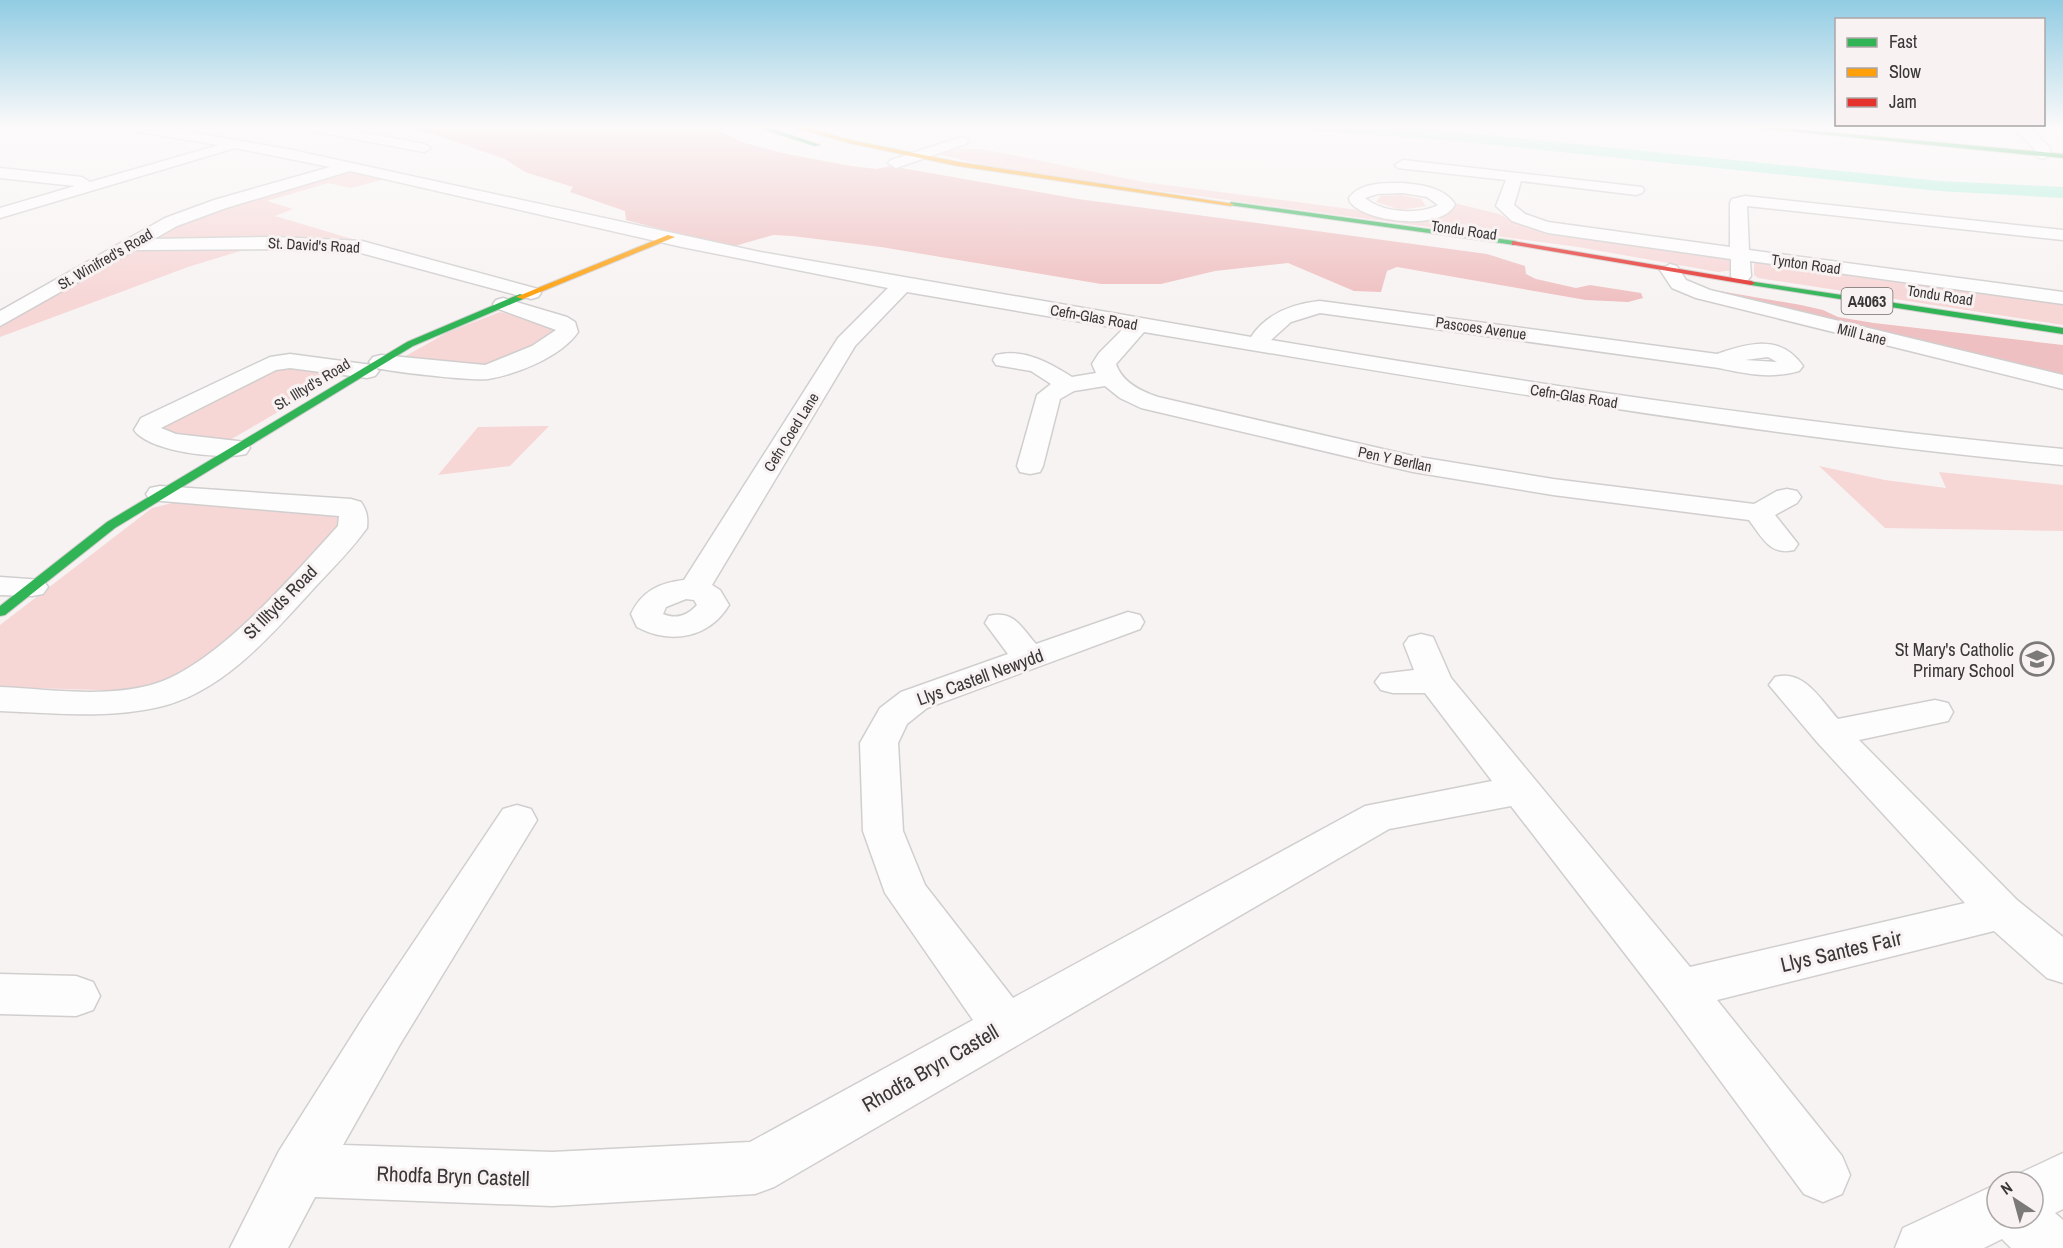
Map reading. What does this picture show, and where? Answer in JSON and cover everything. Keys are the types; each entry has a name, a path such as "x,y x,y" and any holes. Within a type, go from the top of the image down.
{"main road":[{"name":"Tondu Road","path":"1025,185 1570,262 1670,270"},
{"name":"Tondu Road","path":"1091,185 1542,247 1670,270 2063,331"},
{"name":"St. Illtyd's Road","path":"0,612 111,525 374,366 443,328 671,237"}],"street":[{"path":"0,213 93,185"},
{"name":"St. Winifred's Road","path":"0,320 127,245 171,222 220,204 285,185"},
{"name":"Cefn-Glas Road","path":"438,185 902,285 1257,345 1660,410 1854,436 2063,457"},
{"name":"Tynton Road","path":"1511,185 1507,194 1507,209 1520,218 1550,227 2063,298"},
{"path":"1595,185 1636,190"},
{"path":"1741,280 1738,203 1745,201 2063,234"},
{"name":"St. David's Road","path":"127,245 274,243 363,247 531,293"},
{"name":"Mill Lane","path":"1670,270 1678,284 1703,294 2063,382"},
{"name":"Cefn Coed Lane","path":"693,590 846,343 902,285"},
{"path":"237,448 169,439 152,435 147,430 150,423 270,364 290,361 486,372 519,359 567,332 567,327 559,322 503,304"},
{"name":"Pascoes Avenue","path":"1257,345 1262,335 1294,310 1320,307 1719,361"},
{"path":"1030,466 1049,395 1068,385 1112,378 1104,364 1138,325"},
{"path":"1004,360 1038,365 1068,385"},
{"name":"Pen Y Berllan","path":"1112,378 1133,396 1150,403 1413,464 1553,487 1758,513"},
{"name":"St Illtyds Road","path":"0,699 105,702 139,699 181,688 210,671 258,626 352,528 354,517 351,508 316,503 160,494"},
{"path":"1783,544 1758,513 1786,497"},
{"path":"0,586 32,587"},
{"name":"Llys Castell Newydd","path":"1005,1025 907,893 883,831 879,743 893,717 914,700 1128,622"},
{"path":"1001,623 1029,658"},
{"path":"1421,644 1435,681 1680,989 1824,1175"},
{"path":"1393,682 1435,681"},
{"path":"1787,686 2001,912 2063,964"},
{"path":"1830,733 1935,712"},
{"name":"Rhodfa Bryn Castell","path":"298,1170 552,1179 755,1168 1379,816 1520,790"},
{"path":"258,1248 298,1170 361,1060 517,820"},
{"name":"Llys Santes Fair","path":"1680,989 2001,912"},
{"path":"0,994 76,996"},
{"path":"2045,1189 2063,1180"},
{"path":"1923,1248 1985,1218"},
{"path":"2033,1230 2051,1248"}],"shaded area":[{"path":"301,185 320,185 267,201 293,209 275,216 369,244 250,248 188,267 0,337 0,327 171,226 208,212"},
{"path":"338,185 361,185 351,188"},
{"path":"567,185 1000,185 1078,199 1487,254 1525,266 1526,274 1536,279 1576,288 1590,285 1641,293 1643,298 1628,302 1586,300 1397,267 1387,271 1381,292 1354,291 1288,263 1215,271 1161,284 1101,284 881,247 792,236 773,235 735,246 719,244 626,220 625,211 570,192 573,187"},
{"path":"1116,185 1168,185 1396,215 1442,213 1454,203 1499,214 1514,222 1544,231 1544,234 1735,258 1734,270 1718,272 1578,247"},
{"path":"1883,185 2063,187 2063,198"},
{"path":"1401,195 1421,199 1426,206 1401,210 1376,202 1381,196"},
{"path":"1754,260 2063,301 2063,325 1758,278 1754,275"},
{"path":"1708,289 1801,305 1823,310 1838,317 1874,323 2063,345 2063,390 1806,321 1705,291"},
{"path":"500,312 551,324 558,331 523,352 488,367 404,357 448,332"},
{"path":"282,366 343,374 230,440 214,442 163,432 164,424"},
{"path":"549,426 510,466 438,475 478,427"},
{"path":"1819,466 1885,480 1946,488 1939,472 2063,485 2063,531 1885,528"},
{"path":"176,502 331,511 340,517 341,526 210,661 186,677 130,691 0,687 0,625 152,508"}],"traffic: fast":[{"path":"1231,204 1515,243"},
{"path":"1751,283 2063,331"},
{"path":"0,612 111,525 410,344 520,297"}],"traffic: slow":[{"path":"1097,185 1231,204"},
{"path":"520,297 671,237"}],"traffic: jam":[{"path":"1515,243 1751,283"}],"place":[{"name":"St Mary's Catholic Primary School","path":"2037,659"}]}
